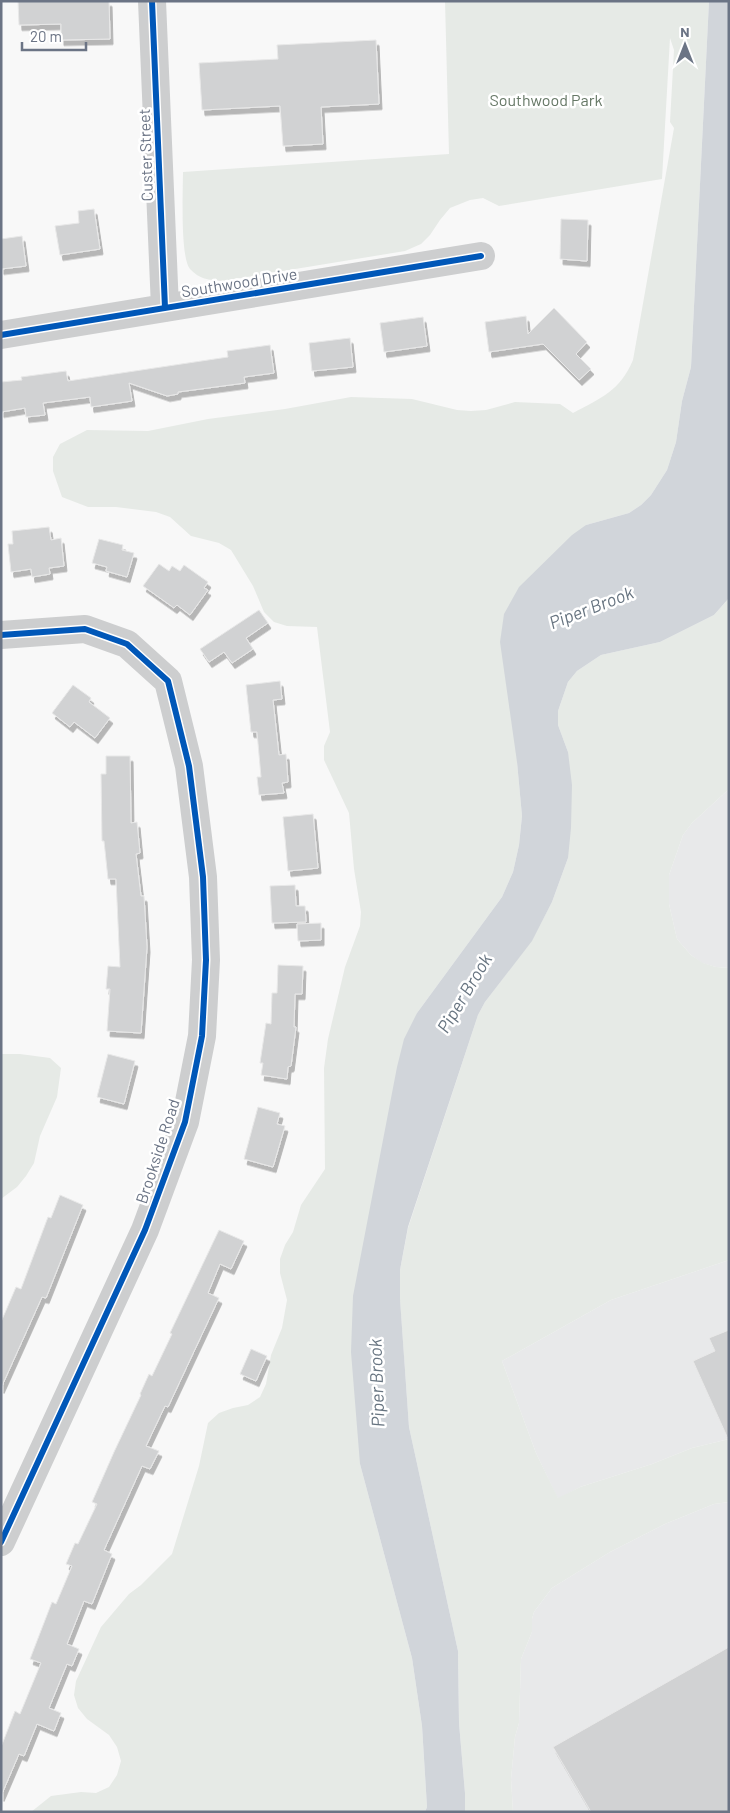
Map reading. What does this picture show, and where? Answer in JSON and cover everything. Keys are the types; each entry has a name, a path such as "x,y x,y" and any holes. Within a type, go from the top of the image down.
{"street":[{"name":"Custer Street","path":"152,1 165,308"},
{"name":"Southwood Drive","path":"1,335 481,256"},
{"name":"Brookside Road","path":"1,635 85,629 127,644 168,681 189,766 203,877 206,960 202,1036 185,1122 145,1230 1,1542"}],"shaded area":[{"path":"729,789 729,968 702,963 691,955 677,939 669,904 669,875 683,835 692,823"},
{"path":"729,1260 729,1439 692,1448 652,1464 580,1487 558,1499 536,1453 502,1361 611,1300"},
{"path":"729,1502 729,1812 513,1812 511,1779 515,1737 519,1723 521,1659 532,1632 534,1612 552,1588 610,1552 665,1524 714,1504"}],"green space":[{"name":"Southwood Park","path":"445,1 709,1 691,367 682,401 676,442 667,470 651,495 641,505 629,513 586,525 517,762 522,816 519,845 513,872 502,897 417,1013 360,1464 412,1658 422,1726 427,1807 425,1812 31,1812 51,1796 81,1792 96,1793 109,1787 117,1775 121,1761 117,1747 109,1735 87,1719 78,1708 74,1695 76,1681 101,1627 129,1594 141,1585 172,1554 199,1466 208,1423 219,1413 248,1405 260,1397 266,1384 271,1355 282,1328 287,1300 280,1273 280,1259 285,1245 293,1232 301,1205 325,1169 324,1068 328,1039 345,967 360,926 361,912 354,869 349,813 324,760 324,746 330,732 317,627 287,626 274,622 264,612 253,586 231,550 219,543 191,536 170,517 156,512 116,507 88,507 62,497 53,471 53,457 60,444 87,430 148,431 208,419 285,409 351,397 412,399 457,410 471,411 486,410 515,402 560,404 573,413 592,403 616,386 628,371 633,360 674,128 670,122 674,50 670,38 662,179 499,206 483,198 470,200 450,208 421,244 405,251 222,281 204,278 190,269 183,238 183,172 449,154"},
{"path":"729,598 729,789 692,823 683,835 669,875 669,904 677,939 691,955 703,963 729,968 729,1260 611,1300 502,1361 536,1453 558,1498 580,1487 652,1464 692,1448 729,1439 729,1502 714,1504 665,1524 610,1552 552,1588 534,1612 532,1632 521,1659 519,1723 515,1737 511,1779 513,1812 465,1812 459,1723 458,1651 409,1427 400,1300 400,1270 408,1228 478,1015 485,1002 532,940 552,902 568,858 568,752 558,725 558,711 568,682 577,671 601,655 660,642 714,615"},
{"path":"1,1054 20,1054 50,1058 61,1068 57,1097 40,1136 34,1163 17,1187 1,1199"}],"water":[{"name":"Piper Brook","path":"709,1 729,1 729,598 714,615 660,642 601,655 577,671 568,682 558,711 558,725 568,752 572,785 568,858 552,902 532,941 485,1002 478,1015 408,1227 400,1270 400,1299 409,1427 458,1651 459,1723 465,1793 465,1812 425,1812 427,1807 422,1726 412,1658 360,1464 351,1352 353,1296 404,1039 417,1013 502,897 513,872 519,845 522,816 517,762 500,642 504,614 519,587 572,535 586,525 629,513 651,495 667,470 676,442 682,401 691,367"}],"building":[{"path":"18,1 109,1 110,39 61,40 61,24 19,25"},
{"path":"376,40 379,104 321,107 323,144 283,146 280,106 202,110 199,63 278,59 277,45"},
{"path":"94,209 100,249 60,255 55,226 79,223 78,211"},
{"path":"561,219 588,220 587,261 560,259"},
{"path":"22,236 26,266 1,269 1,239"},
{"path":"554,308 587,342 576,354 591,369 579,380 543,344 489,352 485,322 526,316 528,334"},
{"path":"423,317 427,346 384,352 380,323"},
{"path":"350,338 353,367 312,371 309,343"},
{"path":"270,345 274,373 244,377 245,383 178,392 178,394 167,396 129,383 132,401 91,407 90,397 43,403 45,415 26,417 25,408 1,412 1,382 22,380 21,377 66,371 68,381 228,357 227,351"},
{"path":"49,527 51,540 61,538 64,566 49,568 50,574 32,577 31,569 11,572 8,544 13,544 12,531"},
{"path":"99,539 123,545 122,550 134,553 127,577 106,571 107,567 92,563"},
{"path":"159,564 169,571 172,566 180,571 184,565 208,582 204,588 208,590 190,615 177,605 174,608 143,586"},
{"path":"259,610 268,623 246,638 253,649 232,663 224,652 209,662 200,649"},
{"path":"280,681 282,699 273,700 279,755 286,754 288,782 282,783 284,793 259,795 257,777 261,777 257,732 251,732 246,685"},
{"path":"73,685 91,698 89,702 110,718 95,738 74,722 70,727 52,713"},
{"path":"106,756 130,756 131,823 137,822 140,853 136,854 141,896 144,896 147,947 141,1033 107,1031 110,989 106,989 108,966 120,967 116,879 108,879 104,841 102,841 101,774 106,774"},
{"path":"313,814 318,868 288,871 283,817"},
{"path":"295,885 296,906 305,906 306,922 272,923 270,886"},
{"path":"321,923 321,940 298,941 297,924"},
{"path":"278,965 303,966 302,994 295,994 294,1027 296,1027 291,1066 288,1067 287,1079 261,1075 263,1063 260,1063 266,1023 271,1024 272,993 277,993"},
{"path":"108,1054 135,1061 124,1104 97,1097"},
{"path":"258,1107 280,1113 277,1124 285,1126 273,1167 244,1159"},
{"path":"60,1195 83,1205 46,1298 42,1297 1,1388 1,1322 16,1287 21,1289 48,1217 51,1218"},
{"path":"219,1230 244,1241 231,1269 220,1264 208,1293 219,1298 168,1407 165,1406 146,1446 159,1451 150,1469 142,1466 104,1550 112,1554 92,1604 84,1601 67,1644 79,1649 72,1666 67,1664 49,1708 61,1713 54,1731 37,1724 24,1756 19,1754 1,1796 1,1747 15,1711 20,1714 41,1663 30,1659 52,1602 56,1604 72,1566 66,1564 75,1543 78,1544 97,1504 92,1502 149,1374 152,1376 172,1334 170,1333"},
{"path":"729,1330 729,1441 693,1361 715,1351 709,1338"},
{"path":"251,1349 267,1356 256,1381 240,1374"},
{"path":"729,1647 729,1812 591,1812 553,1747"}],"cycle path":[{"path":"152,1 165,308"},
{"path":"1,335 481,256"},
{"path":"1,635 85,629 127,644 168,681 189,766 203,877 206,960 202,1036 185,1122 145,1230 1,1542"}]}
